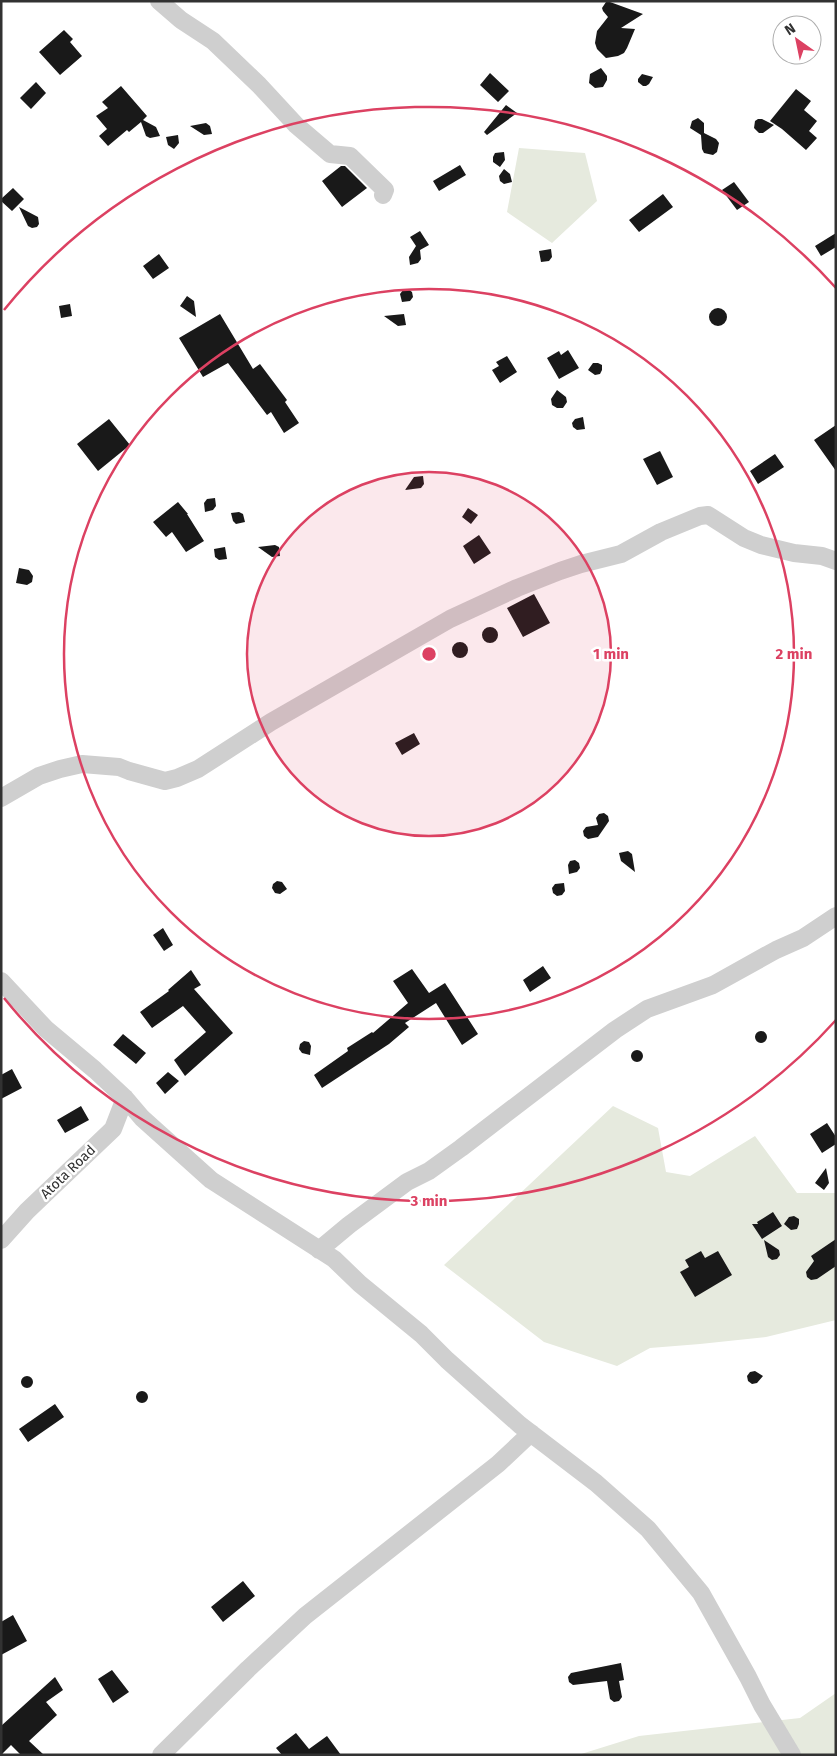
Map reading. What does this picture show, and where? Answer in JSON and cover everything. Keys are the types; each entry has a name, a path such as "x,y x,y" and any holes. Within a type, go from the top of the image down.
{"street":[{"path":"159,1 181,20 213,41 259,85 296,125 330,154 350,156 385,190 383,195"},
{"path":"1,798 39,776 82,764 119,767 165,781 177,778 198,769 271,722 450,619 517,588 560,571 621,554 661,532 700,516 708,516 744,538 761,545 787,552 822,556 836,561"},
{"path":"319,1250 348,1225 408,1182 429,1171 461,1148 615,1030 646,1010 713,985 776,950 803,938 836,916"},
{"path":"1,981 46,1029 125,1098 142,1118 211,1180 334,1259 360,1284 421,1334 465,1376 530,1433 596,1483 648,1529 701,1593 748,1676 762,1705 792,1755"},
{"name":"Atota Road","path":"1,1240 27,1211 113,1129 125,1098"},
{"path":"161,1755 304,1616 498,1464 530,1433"}],"shaded area":[{"path":"519,148 585,153 597,201 552,243 507,212"},
{"path":"613,1106 658,1128 666,1172 690,1176 755,1136 797,1193 835,1193 836,1191 836,1320 766,1337 650,1348 617,1366 544,1342 444,1265"},
{"path":"836,1693 836,1755 578,1755 639,1736 800,1718"}],"building":[{"path":"606,2 643,14 621,28 635,29 624,53 606,58 597,49 595,43 597,31 608,17 602,8"},
{"path":"64,30 73,39 70,42 82,56 60,75 39,52"},
{"path":"601,68 607,76 607,80 603,87 595,88 589,83 590,74"},
{"path":"490,73 509,91 498,102 480,85"},
{"path":"642,74 653,77 646,86 638,82"},
{"path":"36,82 46,93 31,109 20,98"},
{"path":"121,86 147,116 143,120 156,127 160,136 150,138 146,136 141,122 129,132 127,130 108,146 99,136 107,129 96,116 108,108 102,102"},
{"path":"796,89 811,101 804,110 817,121 809,131 817,138 806,150 770,121"},
{"path":"506,105 517,113 487,135 484,132"},
{"path":"698,118 704,123 704,133 716,139 719,143 717,152 713,155 704,153 701,135 690,128 692,121"},
{"path":"758,119 774,125 763,133 759,133 754,128 755,121"},
{"path":"206,123 210,126 212,134 204,135 190,126"},
{"path":"178,135 179,143 174,149 168,145 166,137"},
{"path":"504,152 505,160 500,167 493,162 493,157 495,153"},
{"path":"460,165 466,175 439,191 433,181"},
{"path":"341,166 345,166 367,188 342,207 322,181"},
{"path":"504,169 510,174 512,182 504,184 500,181 499,176"},
{"path":"734,182 749,202 737,210 722,190"},
{"path":"13,188 24,199 12,211 1,199"},
{"path":"663,194 673,207 639,232 629,220"},
{"path":"19,207 38,217 39,224 37,227 32,228 28,226"},
{"path":"420,231 429,245 420,250 421,259 418,263 410,265 409,257 416,246 410,237"},
{"path":"836,233 836,247 821,256 815,246"},
{"path":"551,249 552,257 549,261 541,262 539,251"},
{"path":"159,254 169,268 153,279 143,266"},
{"path":"408,289 412,292 413,297 410,301 402,302 400,294 403,290"},
{"path":"187,296 194,301 196,317 180,306"},
{"path":"70,304 72,316 61,318 59,306"},
{"path":"718,308 724,311 727,317 724,323 718,326 712,323 709,317 712,311"},
{"path":"220,314 253,369 260,364 287,400 285,402 299,423 284,433 271,412 267,415 228,363 203,377 179,338"},
{"path":"404,314 406,325 398,326 384,316"},
{"path":"568,350 579,368 559,379 547,358 559,351 561,355"},
{"path":"507,356 517,372 500,383 492,370 499,366 496,362"},
{"path":"593,363 602,365 600,374 595,375 588,370"},
{"path":"557,390 566,397 567,402 563,408 557,408 552,405 551,399"},
{"path":"583,417 585,429 577,430 573,427 572,423 575,419"},
{"path":"109,419 130,445 98,471 77,444"},
{"path":"836,425 836,471 814,440"},
{"path":"660,451 673,477 657,485 643,459"},
{"path":"775,454 784,467 758,484 750,471"},
{"path":"423,476 424,484 421,488 405,490 414,477"},
{"path":"215,498 216,506 213,510 205,512 204,503 207,499"},
{"path":"178,502 188,514 204,541 186,552 172,532 166,537 153,522"},
{"path":"468,508 478,515 471,524 462,517"},
{"path":"239,512 243,514 245,522 236,524 231,513"},
{"path":"479,535 491,553 474,564 463,546"},
{"path":"275,545 279,547 280,556 272,557 258,547"},
{"path":"225,547 227,559 219,560 215,557 214,549"},
{"path":"19,568 29,570 33,576 32,582 27,585 16,583"},
{"path":"534,594 550,623 523,637 507,608"},
{"path":"490,627 498,635 490,643 482,635"},
{"path":"460,642 468,650 460,658 452,650"},
{"path":"414,733 420,744 402,755 395,743"},
{"path":"604,813 608,816 609,821 598,837 588,839 584,836 583,831 586,827 598,825 596,818 599,814"},
{"path":"628,851 632,854 635,872 621,861 619,853"},
{"path":"575,860 579,863 580,868 577,872 569,874 568,865 570,861"},
{"path":"277,881 282,882 287,889 280,894 275,893 272,888 273,884"},
{"path":"564,883 565,891 562,895 557,896 553,893 552,888 555,884"},
{"path":"163,928 173,945 164,951 153,935"},
{"path":"543,966 551,978 530,992 523,980"},
{"path":"412,969 429,993 445,983 478,1034 462,1045 436,1003 405,1023 409,1027 389,1044 322,1088 314,1075 348,1051 347,1048 373,1033 408,1003 393,981"},
{"path":"191,970 201,985 194,989 233,1033 185,1076 174,1060 206,1032 183,1006 152,1028 140,1012 169,991"},
{"path":"763,1031 766,1032 766,1042 759,1043 756,1042 755,1035 756,1032"},
{"path":"123,1034 146,1053 136,1064 113,1045"},
{"path":"304,1041 309,1042 311,1046 310,1055 302,1053 299,1049 300,1044"},
{"path":"639,1050 642,1051 642,1061 635,1062 632,1061 631,1054 632,1051"},
{"path":"12,1069 22,1088 1,1099 1,1075"},
{"path":"168,1072 179,1081 165,1094 156,1083"},
{"path":"81,1106 89,1120 65,1133 57,1120"},
{"path":"827,1123 836,1137 836,1144 822,1153 810,1134"},
{"path":"826,1168 829,1183 824,1190 815,1183"},
{"path":"773,1212 782,1226 762,1239 752,1224 758,1224 757,1222"},
{"path":"794,1216 799,1219 799,1224 797,1229 791,1230 784,1224 789,1217"},
{"path":"836,1239 836,1266 817,1279 811,1280 807,1277 806,1272 814,1261 811,1256"},
{"path":"764,1240 779,1250 780,1255 777,1259 772,1260 768,1257"},
{"path":"701,1251 705,1258 718,1251 732,1275 695,1297 680,1272 689,1267 685,1260"},
{"path":"755,1371 763,1376 757,1383 752,1384 748,1381 747,1376 750,1372"},
{"path":"25,1376 29,1376 33,1382 29,1388 25,1388 21,1384 21,1380"},
{"path":"140,1391 144,1391 148,1397 144,1403 140,1403 136,1399 136,1395"},
{"path":"55,1404 64,1417 28,1442 19,1429"},
{"path":"243,1581 255,1596 223,1622 211,1607"},
{"path":"13,1615 27,1641 1,1655 1,1622"},
{"path":"621,1663 624,1680 619,1681 622,1697 619,1701 614,1702 610,1699 607,1681 573,1685 569,1682 568,1677 571,1673"},
{"path":"112,1670 129,1692 113,1703 98,1679"},
{"path":"55,1677 63,1690 46,1702 57,1715 29,1741 44,1755 21,1755 11,1745 1,1755 1,1726"},
{"path":"296,1733 309,1749 327,1736 341,1755 282,1755 276,1748"}]}
